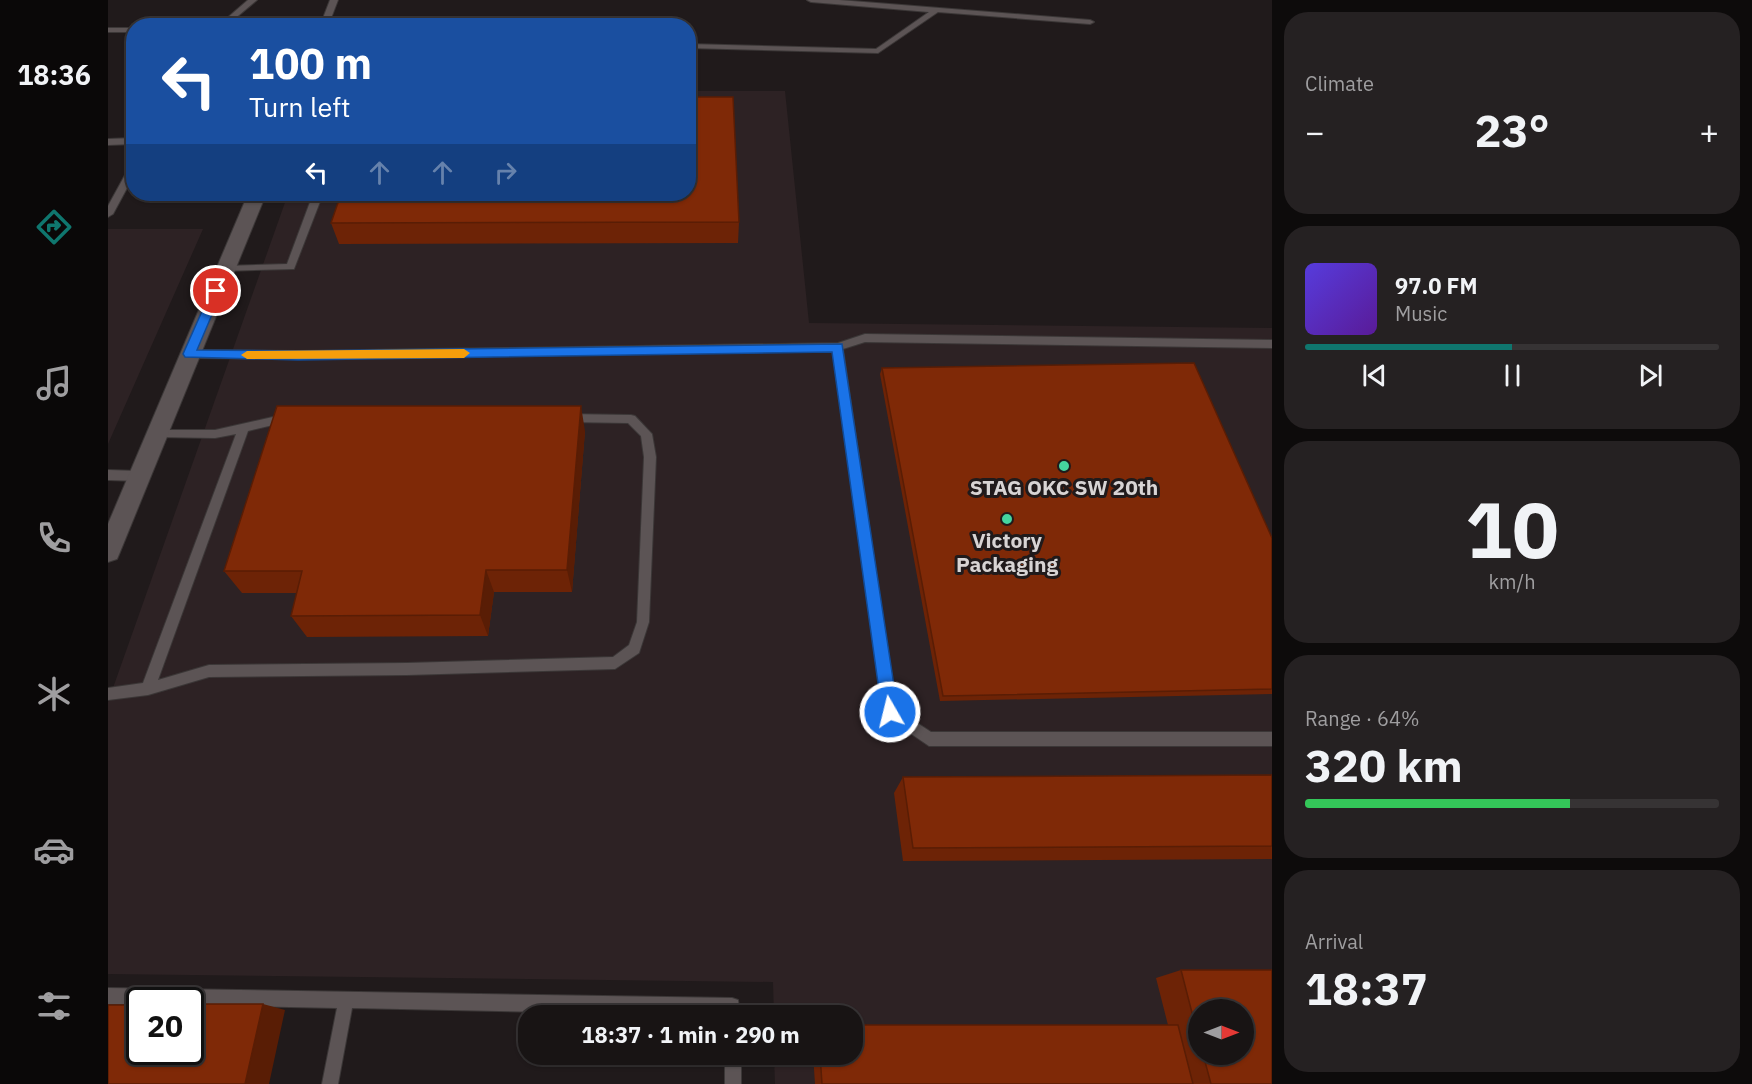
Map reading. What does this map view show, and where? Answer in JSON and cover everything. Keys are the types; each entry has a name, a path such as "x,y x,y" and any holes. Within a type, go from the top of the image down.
{"street":[{"path":"108,552 254,201"}],"lane":[{"path":"231,18 253,0"},
{"path":"327,18 334,0"},
{"path":"811,0 1090,22"},
{"path":"696,46 878,51 936,10"},
{"path":"108,30 126,30"},
{"path":"108,142 126,141"},
{"path":"108,214 126,182"},
{"path":"225,269 291,267 315,201"},
{"path":"189,354 298,356 838,347 865,338 1272,344"},
{"path":"838,347 890,712 929,740 1272,740"},
{"path":"156,433 215,434 286,418 298,418"},
{"path":"108,694 148,689 209,671 407,669 615,663 634,649 643,622 650,457 646,434 631,418 550,418"},
{"path":"148,689 243,429"},
{"path":"108,475 138,476"},
{"path":"108,996 677,1005"},
{"path":"330,1084 346,999"},
{"path":"733,1065 734,1084"}],"shaded area":[{"path":"696,91 785,91 809,323 1272,328 1272,1084 775,1084 774,1065 863,1065 863,1005 774,1005 773,982 108,974 108,702 286,201 696,201"},
{"path":"108,229 203,229 108,444"}],"building":[{"path":"696,97 733,97 739,222 331,223 339,201 696,201"},
{"name":"STAG OKC SW 20th","path":"1194,363 1272,538 1272,689 943,696 882,368"},
{"path":"277,406 581,406 567,570 486,570 480,615 291,616 302,571 224,571"},
{"path":"1272,775 1272,846 913,848 903,777"},
{"path":"1181,970 1272,970 1272,1084 1211,1084 1206,1065 1254,1065 1254,999 1188,999"},
{"path":"204,1004 263,1004 245,1084 108,1084 108,1005 126,1005 126,1065 204,1065"},
{"path":"863,1025 1178,1025 1193,1084 822,1084 821,1065 863,1065"}],"slow traffic":[{"path":"247,355 464,353"}],"place":[{"name":"STAG OKC SW 20th","path":"1064,466"},
{"name":"Victory Packaging","path":"1007,519"}],"route":[{"path":"216,291 189,354 298,356 838,347 890,712"}]}
